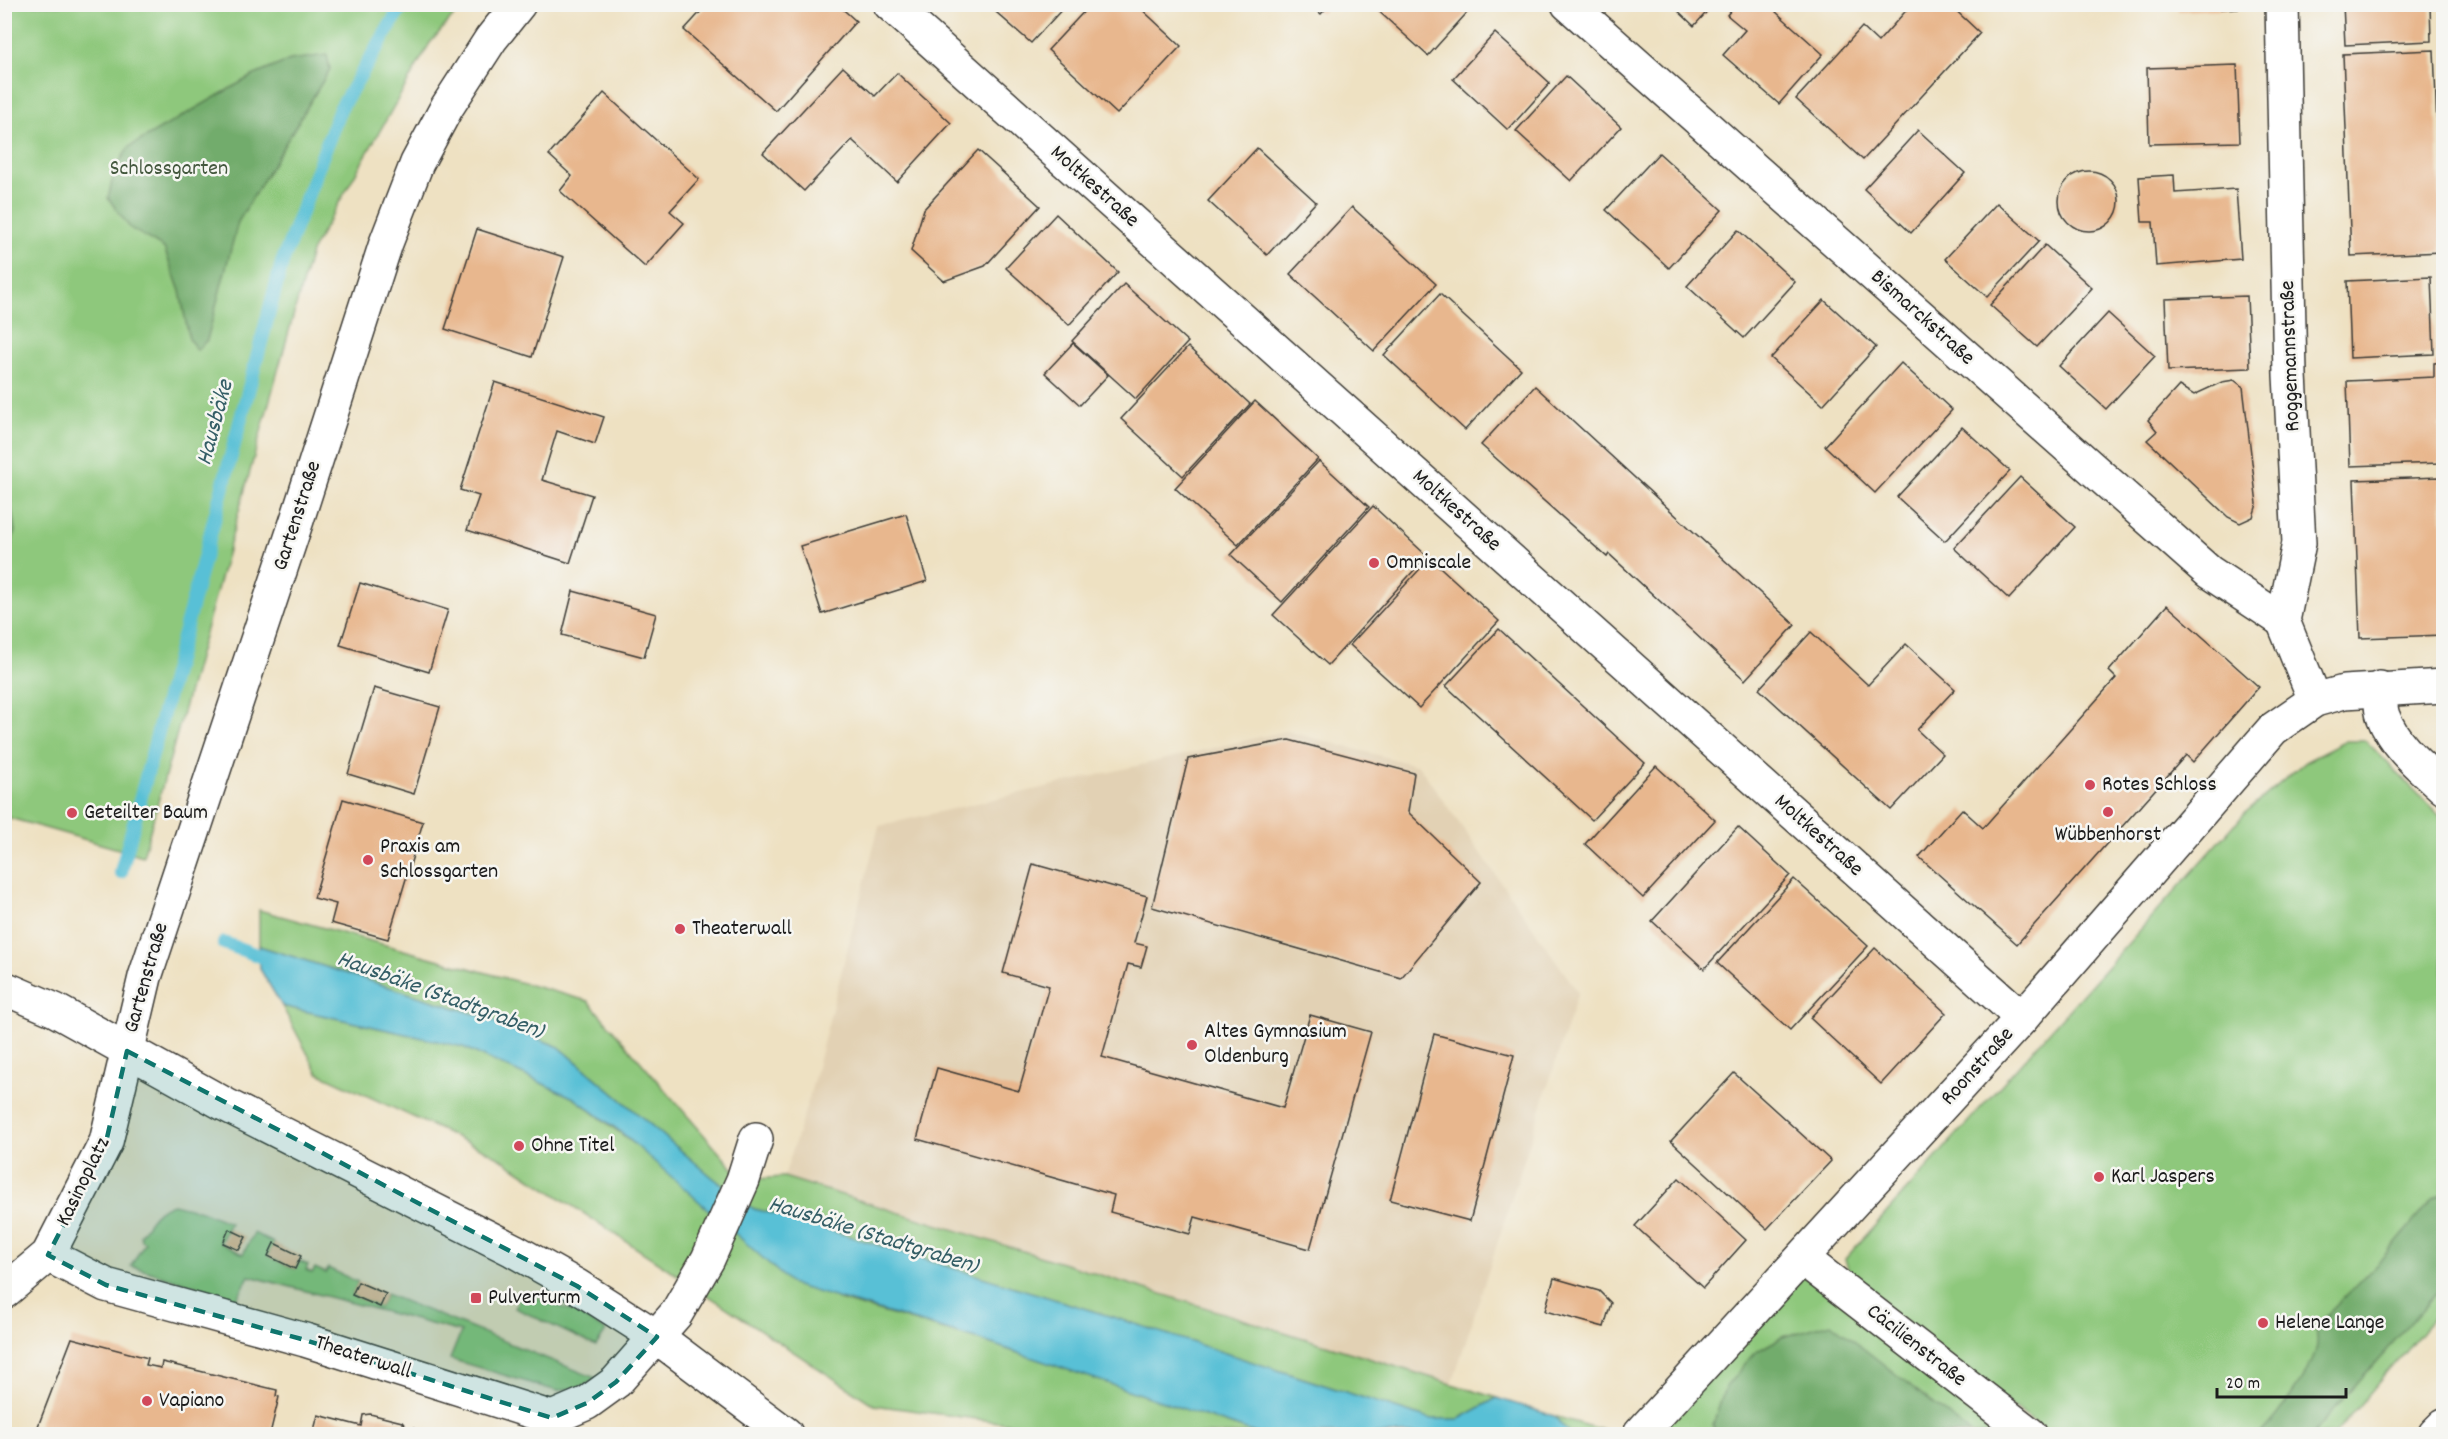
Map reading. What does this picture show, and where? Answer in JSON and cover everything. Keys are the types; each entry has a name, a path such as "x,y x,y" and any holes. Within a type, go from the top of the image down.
{"street":[{"name":"Gartenstraße","path":"127,1051 168,905 297,520 386,243 417,163 447,107 491,39 519,4"},
{"name":"Moltkestraße","path":"890,4 2022,1018"},
{"name":"Bismarckstraße","path":"1568,4 2208,572 2283,621"},
{"name":"Roggemannstraße","path":"2282,4 2290,375 2299,543 2283,621"},
{"path":"2283,621 2315,700"},
{"name":"Roonstraße","path":"1640,1434 2022,1018 2273,729 2315,700 2344,692 2380,688 2444,686"},
{"path":"2380,688 2382,715 2392,735 2408,755 2444,788"},
{"path":"4,988 55,1010 226,1105 513,1250 578,1286 657,1337 786,1434"},
{"name":"Kasinoplatz","path":"4,1292 48,1255 106,1142 127,1051"},
{"name":"Theaterwall","path":"48,1255 105,1285 305,1340 516,1421 552,1418 587,1403 616,1382 676,1314 708,1259 742,1180 756,1139"},
{"name":"Cäcilienstraße","path":"1802,1258 2030,1434"},
{"path":"2435,1434 2444,1425"}],"highlighted area":[{"path":"127,1051 577,1286 657,1337 616,1382 587,1403 552,1418 305,1340 106,1285 48,1255 106,1142"}],"shaded area":[{"name":"Altes Gymnasium Oldenburg","path":"1286,731 1419,766 1578,992 1452,1384 784,1177 809,1098 879,826"}],"green space":[{"name":"Schlossgarten","path":"4,5 463,5 430,43 311,252 143,856 6,817 5,821"},
{"path":"327,55 330,69 238,222 207,340 197,350 189,339 180,291 164,248 130,228 108,198 115,169 129,147 250,77 290,60"},
{"path":"5,463 15,531 9,554 5,554"},
{"path":"2346,741 2366,741 2443,819 2443,1306 2335,1434 2050,1434 1854,1290 1845,1259 2246,812 2305,762"},
{"path":"259,910 588,1001 743,1180 784,1177 1497,1398 1459,1419 1429,1419 1132,1323 754,1209 712,1177 559,1047 484,1017 259,946"},
{"path":"282,1006 463,1047 574,1098 839,1300 980,1340 1258,1434 1087,1434 874,1405 497,1156 318,1073"},
{"path":"2443,1193 2443,1286 2312,1434 2260,1434 2276,1416 2309,1367 2317,1345 2316,1326 2383,1258 2433,1198"},
{"path":"173,1204 201,1211 230,1223 220,1243 243,1254 254,1233 274,1243 268,1256 295,1269 299,1261 308,1265 306,1270 312,1273 315,1268 326,1273 328,1268 358,1282 352,1295 380,1307 386,1294 598,1379 580,1387 557,1391 450,1359 461,1332 249,1276 237,1299 131,1266 145,1242 141,1240 140,1235 150,1220 158,1212"},
{"path":"1802,1258 2030,1434 1640,1434"},
{"path":"522,1292 577,1313 606,1331 596,1346 515,1308"},
{"path":"1831,1323 1972,1434 1716,1434 1713,1425 1725,1388 1754,1353 1782,1337"},
{"path":"1554,1416 1617,1434 1589,1432 1570,1434"}],"water":[{"path":"259,946 484,1017 559,1047 712,1177 754,1209 1132,1323 1429,1419 1459,1419 1497,1398 1554,1416 1570,1434 1258,1434 980,1340 793,1285 621,1132 574,1098 463,1047 282,1006 260,969"}],"building":[{"path":"703,4 837,4 856,21 776,111 684,30 705,7"},
{"path":"1091,4 1136,4 1181,46 1117,114 1048,50"},
{"path":"1310,4 1330,4 1321,14"},
{"path":"1377,4 1475,4 1428,56 1374,7"},
{"path":"1671,4 1714,4 1694,26"},
{"path":"1736,4 1782,4 1776,12 1823,54 1779,104 1723,55 1745,30 1727,15"},
{"path":"1912,4 1949,4 1980,33 1863,160 1796,99 1862,27 1878,42"},
{"path":"2178,4 2237,4 2238,8 2178,11"},
{"path":"2343,4 2430,4 2431,41 2345,45"},
{"path":"988,5 1066,5 1031,43"},
{"path":"1495,33 1550,83 1508,130 1453,79"},
{"path":"2434,50 2442,252 2351,256 2343,54"},
{"path":"2237,65 2240,142 2149,144 2147,68"},
{"path":"843,67 875,96 897,73 951,123 897,182 852,140 804,191 763,153"},
{"path":"1566,76 1621,127 1571,181 1516,131"},
{"path":"604,93 699,179 670,211 684,223 645,267 560,191 572,176 549,155"},
{"path":"1918,130 1965,173 1911,233 1864,189"},
{"path":"1257,148 1316,202 1267,255 1208,201"},
{"path":"978,150 1040,206 985,266 944,281 911,251 924,209"},
{"path":"1659,153 1722,210 1669,268 1606,210"},
{"path":"2089,171 2110,180 2119,201 2110,222 2089,231 2068,222 2059,201 2068,180"},
{"path":"2174,175 2175,193 2236,189 2241,259 2156,266 2153,222 2142,222 2139,177"},
{"path":"1997,203 2039,241 1987,297 1945,259"},
{"path":"1352,207 1436,284 1374,351 1290,274"},
{"path":"1056,214 1118,272 1069,325 1006,268"},
{"path":"477,229 564,257 532,357 445,329"},
{"path":"1738,230 1795,282 1744,338 1687,286"},
{"path":"2045,245 2092,288 2037,347 1990,305"},
{"path":"2431,277 2434,354 2350,358 2347,281"},
{"path":"1124,284 1188,342 1136,399 1072,341"},
{"path":"1440,294 1521,369 1465,430 1384,355"},
{"path":"2247,296 2250,368 2168,371 2165,299"},
{"path":"1824,300 1876,347 1823,405 1771,358"},
{"path":"2108,313 2155,356 2106,409 2059,366"},
{"path":"1073,343 1108,375 1080,405 1045,373"},
{"path":"1188,347 1250,404 1183,476 1121,419"},
{"path":"2444,362 2444,424 2439,424 2440,463 2350,466 2347,381 2434,377 2434,363"},
{"path":"1901,363 1952,410 1875,493 1825,446"},
{"path":"2234,380 2243,387 2257,504 2253,517 2240,523 2228,517 2147,440 2157,431 2148,420 2179,386 2194,395 2222,382"},
{"path":"495,382 604,417 595,444 557,431 542,480 592,495 570,563 467,530 479,496 460,490"},
{"path":"1535,386 1795,625 1745,680 1609,554 1607,557 1481,445"},
{"path":"1255,401 1318,459 1238,545 1175,488"},
{"path":"1962,427 2010,471 1945,541 1897,497"},
{"path":"1319,461 1369,507 1282,602 1231,555"},
{"path":"2020,477 2075,527 2009,599 1954,548"},
{"path":"2440,477 2444,553 2444,635 2360,638 2354,480"},
{"path":"1373,506 1427,556 1328,665 1273,615"},
{"path":"906,514 927,581 822,614 800,546"},
{"path":"1430,558 1499,621 1419,708 1350,645"},
{"path":"360,583 448,610 429,672 340,645"},
{"path":"573,591 656,614 644,657 562,635"},
{"name":"Rotes Schloss","path":"2167,605 2259,687 2193,762 2186,755 2017,944 1919,857 1962,809 1983,828 2116,678 2109,671"},
{"path":"1499,629 1645,763 1592,820 1446,686"},
{"path":"1811,632 1868,685 1906,644 1955,689 1917,730 1943,754 1891,810 1759,689"},
{"path":"374,688 440,707 414,794 348,774"},
{"path":"1289,740 1414,773 1408,812 1481,882 1401,978 1152,907 1188,759"},
{"path":"1656,766 1715,820 1643,898 1585,844"},
{"name":"Praxis am Schlossgarten","path":"343,799 423,822 388,939 331,923 336,904 314,898"},
{"path":"1738,827 1790,875 1704,969 1652,921"},
{"path":"1033,864 1147,896 1134,943 1147,946 1141,967 1128,964 1102,1057 1283,1108 1310,1015 1371,1032 1310,1249 1195,1217 1190,1234 1110,1212 1114,1195 917,1139 937,1068 1019,1091 1049,986 1003,973"},
{"path":"1794,879 1868,946 1790,1030 1717,963"},
{"path":"1875,948 1946,1013 1881,1084 1810,1018"},
{"path":"1434,1034 1514,1055 1470,1221 1390,1200"},
{"path":"1734,1073 1831,1161 1767,1229 1671,1141"},
{"path":"1679,1178 1746,1240 1703,1288 1635,1226"},
{"path":"229,1229 246,1237 239,1250 223,1243"},
{"path":"274,1243 301,1256 295,1269 268,1256"},
{"path":"1554,1278 1599,1291 1611,1303 1604,1327 1545,1311"},
{"path":"358,1282 386,1294 380,1307 352,1295"},
{"path":"72,1338 148,1358 146,1365 161,1368 162,1362 277,1390 276,1396 279,1397 270,1434 35,1434"},
{"path":"370,1414 402,1422 408,1429 407,1434 313,1434 318,1415 361,1426 363,1415"},
{"path":"412,1428 435,1434 410,1434"}],"waterway":[{"name":"Hausbäke","path":"121,872 282,263 340,109 403,4"},
{"name":"Hausbäke (Stadtgraben)","path":"224,943 276,962"}],"place":[{"name":"Omniscale","path":"1374,563"},
{"name":"Rotes Schloss","path":"2090,785"},
{"name":"Wübbenhorst","path":"2108,812"},
{"name":"Geteilter Baum","path":"72,813"},
{"name":"Praxis am Schlossgarten","path":"368,860"},
{"name":"Theaterwall","path":"680,929"},
{"name":"Altes Gymnasium Oldenburg","path":"1192,1045"},
{"name":"Ohne Titel","path":"519,1146"},
{"name":"Karl Jaspers","path":"2099,1177"},
{"name":"Pulverturm","path":"476,1298"},
{"name":"Helene Lange","path":"2263,1323"},
{"name":"Vapiano","path":"147,1401"}]}
